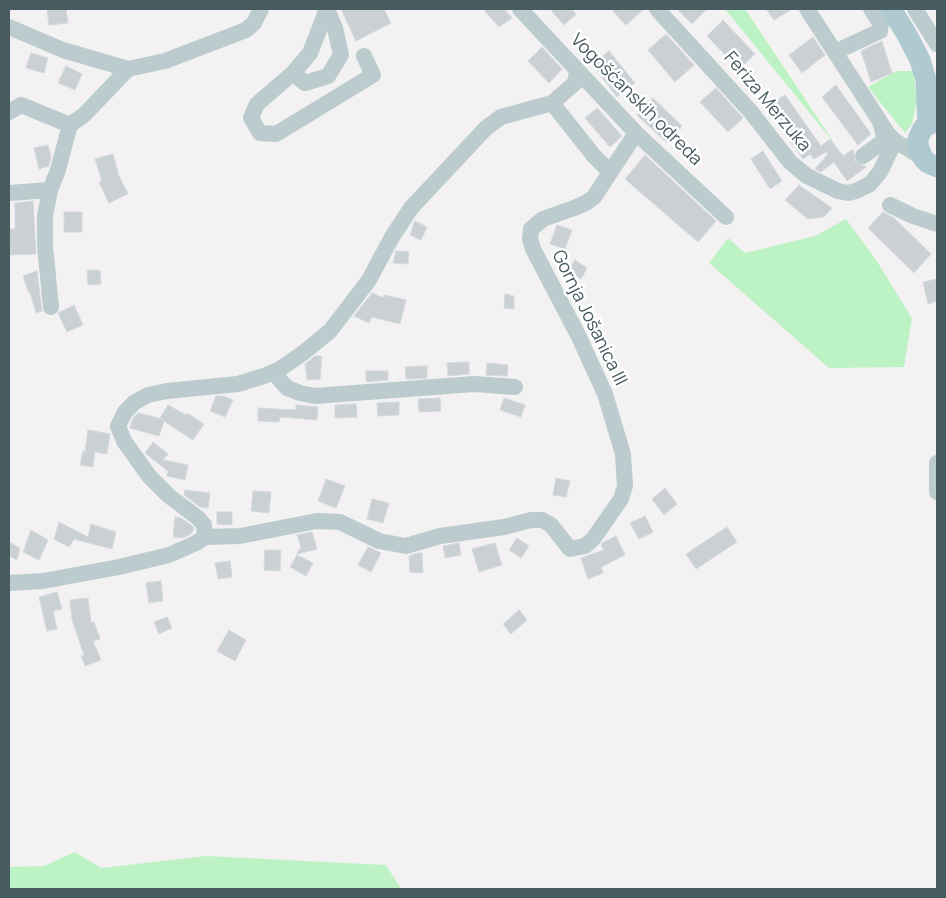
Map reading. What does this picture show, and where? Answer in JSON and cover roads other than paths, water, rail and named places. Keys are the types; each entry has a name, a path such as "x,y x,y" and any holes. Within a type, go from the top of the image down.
{"main road":[{"path":"890,9 920,60 926,80 928,126 918,146 931,167"},
{"path":"926,80 937,98"}],"street":[{"path":"9,27 63,50 128,69 165,60 246,30 254,23 261,9"},
{"path":"293,73 305,83 328,76 341,55 335,28 327,9"},
{"path":"327,9 310,53 293,73 256,104 250,118 260,133 276,134 372,75 364,56"},
{"name":"Vogošćanskih odreda","path":"520,9 636,133 726,217"},
{"name":"Feriza Merzuka","path":"657,9 751,112 790,162 807,176 838,191 848,193 856,191 870,184 880,172 894,141"},
{"path":"807,9 894,141 931,167"},
{"path":"835,52 880,31 881,24 872,9"},
{"path":"915,9 937,44"},
{"path":"51,307 44,246 45,216 50,190 58,170 70,125 84,115 128,69"},
{"path":"205,537 204,525 198,518 169,496 140,465 124,441 118,426 125,412 135,402 148,395 167,391 238,384 273,372 303,353 330,331 369,280 392,237 411,208 486,128 500,117 552,103 575,83 577,70"},
{"path":"552,103 594,156 609,171"},
{"path":"9,112 21,105 70,125"},
{"path":"863,156 885,140 880,122"},
{"path":"894,141 917,137 928,126"},
{"name":"Gornja Jošanica III","path":"9,583 43,581 119,567 169,554 196,544 205,537 240,536 317,521 340,522 379,541 406,546 440,536 504,527 531,520 542,520 551,525 570,549 585,546 593,539 621,499 625,486 623,454 605,394 580,337 542,269 530,239 531,229 543,219 586,203 594,197 609,171 636,133"},
{"path":"9,193 50,190"},
{"path":"890,205 912,216 937,224"},
{"path":"273,372 287,388 315,396 474,384 516,386"},
{"path":"937,464 937,492"}]}
